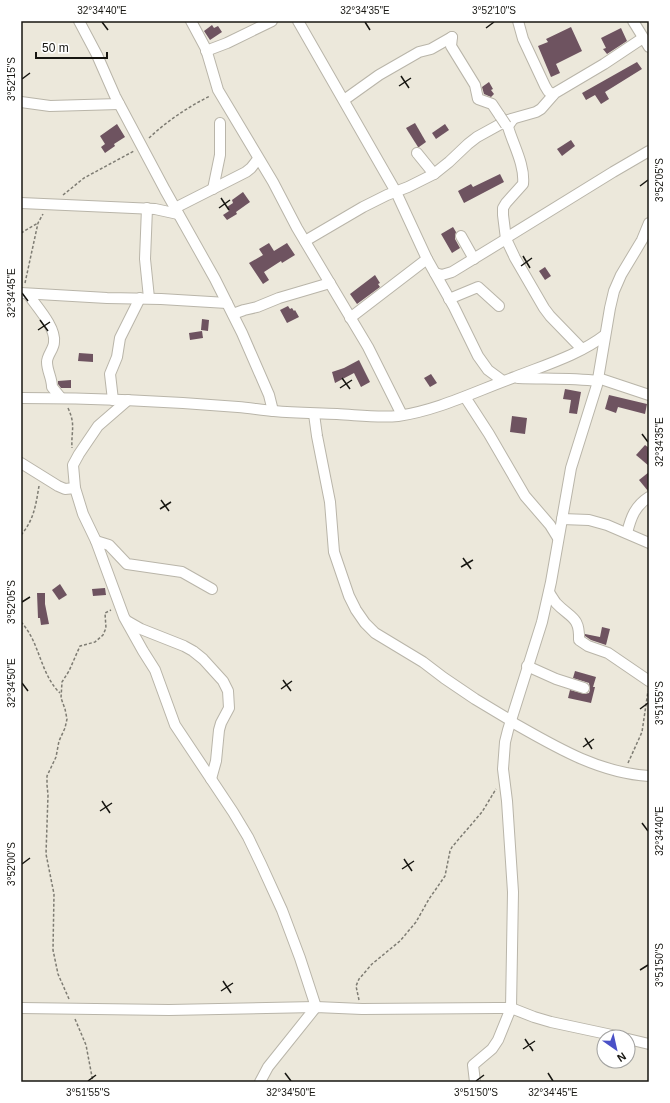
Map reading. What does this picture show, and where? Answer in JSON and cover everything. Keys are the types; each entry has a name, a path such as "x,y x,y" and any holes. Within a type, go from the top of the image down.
{"street":[{"path":"79,21 97,55 119,104 233,314 269,395 273,411"},
{"path":"191,21 206,51 218,90 273,182 305,242 368,347 402,415"},
{"path":"298,21 396,192 427,259 478,356 494,376 503,381"},
{"path":"518,21 523,39 549,94"},
{"path":"305,242 363,207 434,174 468,144 487,131 506,120 536,112 541,109 549,94 646,42 633,21"},
{"path":"206,51 227,43 269,22"},
{"path":"344,100 379,75 419,52 431,49 452,37 451,46 474,85 478,98 492,104 506,120 521,167 523,184 506,202 503,208 506,239 515,258 544,308 582,349"},
{"path":"21,102 50,106 119,104"},
{"path":"213,189 220,155 220,123"},
{"path":"435,273 442,275 452,272 649,151"},
{"path":"417,153 434,174"},
{"path":"21,203 155,208 177,211 213,189 246,172 258,159"},
{"path":"113,400 110,374 117,357 120,338 144,298 147,208"},
{"path":"476,1082 473,1065 492,1049 498,1040 511,1008 513,892 504,772 505,742 510,721 542,622 549,592 571,468 598,379 614,291 621,275 647,236 649,223"},
{"path":"462,236 474,259"},
{"path":"350,318 427,259"},
{"path":"233,314 257,307 279,298 330,283"},
{"path":"449,299 478,287 499,306"},
{"path":"23,293 227,303"},
{"path":"23,293 53,330 54,344 47,362 52,387 62,398"},
{"path":"21,398 128,400 372,417 402,415 422,411 465,397 582,349 596,342 605,335"},
{"path":"482,389 485,378 484,365"},
{"path":"513,377 545,379 598,379 649,395"},
{"path":"465,397 489,434 525,496 550,525 558,538"},
{"path":"128,400 98,426 79,454 73,465 75,488 126,621 155,670 175,725 248,837 261,864 282,910 316,1007"},
{"path":"314,414 330,502 334,552 349,596 365,623 375,633 423,662 475,699 543,740 596,766 620,773 649,776"},
{"path":"21,463 65,489 75,488"},
{"path":"627,533 630,518 637,507 649,497"},
{"path":"562,519 589,520 607,525 649,543"},
{"path":"96,541 109,545 127,564 182,572 212,589"},
{"path":"549,592 557,604 577,621 580,630 580,640 588,646 608,653 649,681"},
{"path":"126,621 193,651 204,659 223,681 228,691 230,708 221,723 219,730 216,761 211,779"},
{"path":"527,666 556,679 584,688"},
{"path":"260,1082 268,1067 316,1007"},
{"path":"21,1008 70,1010 216,1010 316,1007 363,1009 511,1008 551,1022 596,1032"},
{"path":"636,1041 649,1044"}],"path":[{"path":"21,233 38,223 52,205 70,188 84,178 142,146 165,124 218,90"},
{"path":"23,293 38,223"},
{"path":"62,398 72,418 72,449"},
{"path":"21,535 33,517 41,476"},
{"path":"94,1082 86,1045 70,1010 69,999 58,974 54,950 54,894 46,854 47,776 56,757 59,741 67,719 66,709 60,698 62,682 69,671 80,646 95,642 103,635 106,624 105,614 120,605"},
{"path":"21,622 37,648 54,687 60,693"},
{"path":"627,764 642,732 649,685"},
{"path":"363,1009 356,993 358,979 372,964 400,941 416,922 431,895 445,876 452,847 482,812 494,793 504,772"}],"building":[{"path":"212,25 214,28 218,26 222,32 210,40 204,31"},
{"path":"571,27 582,51 556,64 560,73 551,77 538,46 548,42 546,39"},
{"path":"621,28 627,41 607,54 603,49 606,48 601,38"},
{"path":"637,62 642,69 605,92 609,99 601,104 595,95 586,100 582,93"},
{"path":"489,82 493,89 491,90 494,94 491,97 484,94 482,87"},
{"path":"415,123 426,142 419,147 406,128"},
{"path":"117,124 125,137 114,144 115,146 105,153 101,147 105,144 100,136"},
{"path":"445,124 449,130 436,139 432,133"},
{"path":"571,140 575,146 562,156 557,149"},
{"path":"500,174 504,182 464,203 458,191 471,184 473,187"},
{"path":"243,192 250,202 236,212 237,214 227,220 223,215 229,211 227,207 233,203 232,200"},
{"path":"453,227 456,232 455,239 460,248 452,253 441,234"},
{"path":"269,243 274,251 287,243 295,255 282,263 281,261 264,272 269,280 263,284 249,263 263,255 259,249"},
{"path":"545,267 551,276 545,280 539,271"},
{"path":"375,275 380,283 378,284 380,287 357,304 350,294"},
{"path":"288,306 290,309 292,308 294,311 295,310 299,317 287,323 280,310"},
{"path":"202,319 209,320 208,331 201,330"},
{"path":"202,331 203,338 190,340 189,333"},
{"path":"79,353 93,354 93,362 78,361"},
{"path":"359,360 370,382 361,387 354,373 335,383 332,372 344,368"},
{"path":"431,374 437,383 430,387 424,378"},
{"path":"71,380 71,388 61,388 58,384 58,381"},
{"path":"565,389 581,392 577,414 569,413 571,400 563,399"},
{"path":"609,395 647,404 645,414 618,407 616,413 605,409"},
{"path":"512,416 527,418 525,434 510,432"},
{"path":"645,445 649,448 649,466 636,455"},
{"path":"649,472 649,491 648,491 639,480"},
{"path":"60,584 67,595 59,600 52,590"},
{"path":"105,588 106,595 93,596 92,589"},
{"path":"37,593 45,593 45,604 49,624 41,625 40,618 38,618"},
{"path":"602,627 610,629 606,645 591,640 585,636 585,634 600,637"},
{"path":"575,671 596,677 591,703 568,698 570,690 585,694 589,693 590,690 589,683 573,678"}]}
